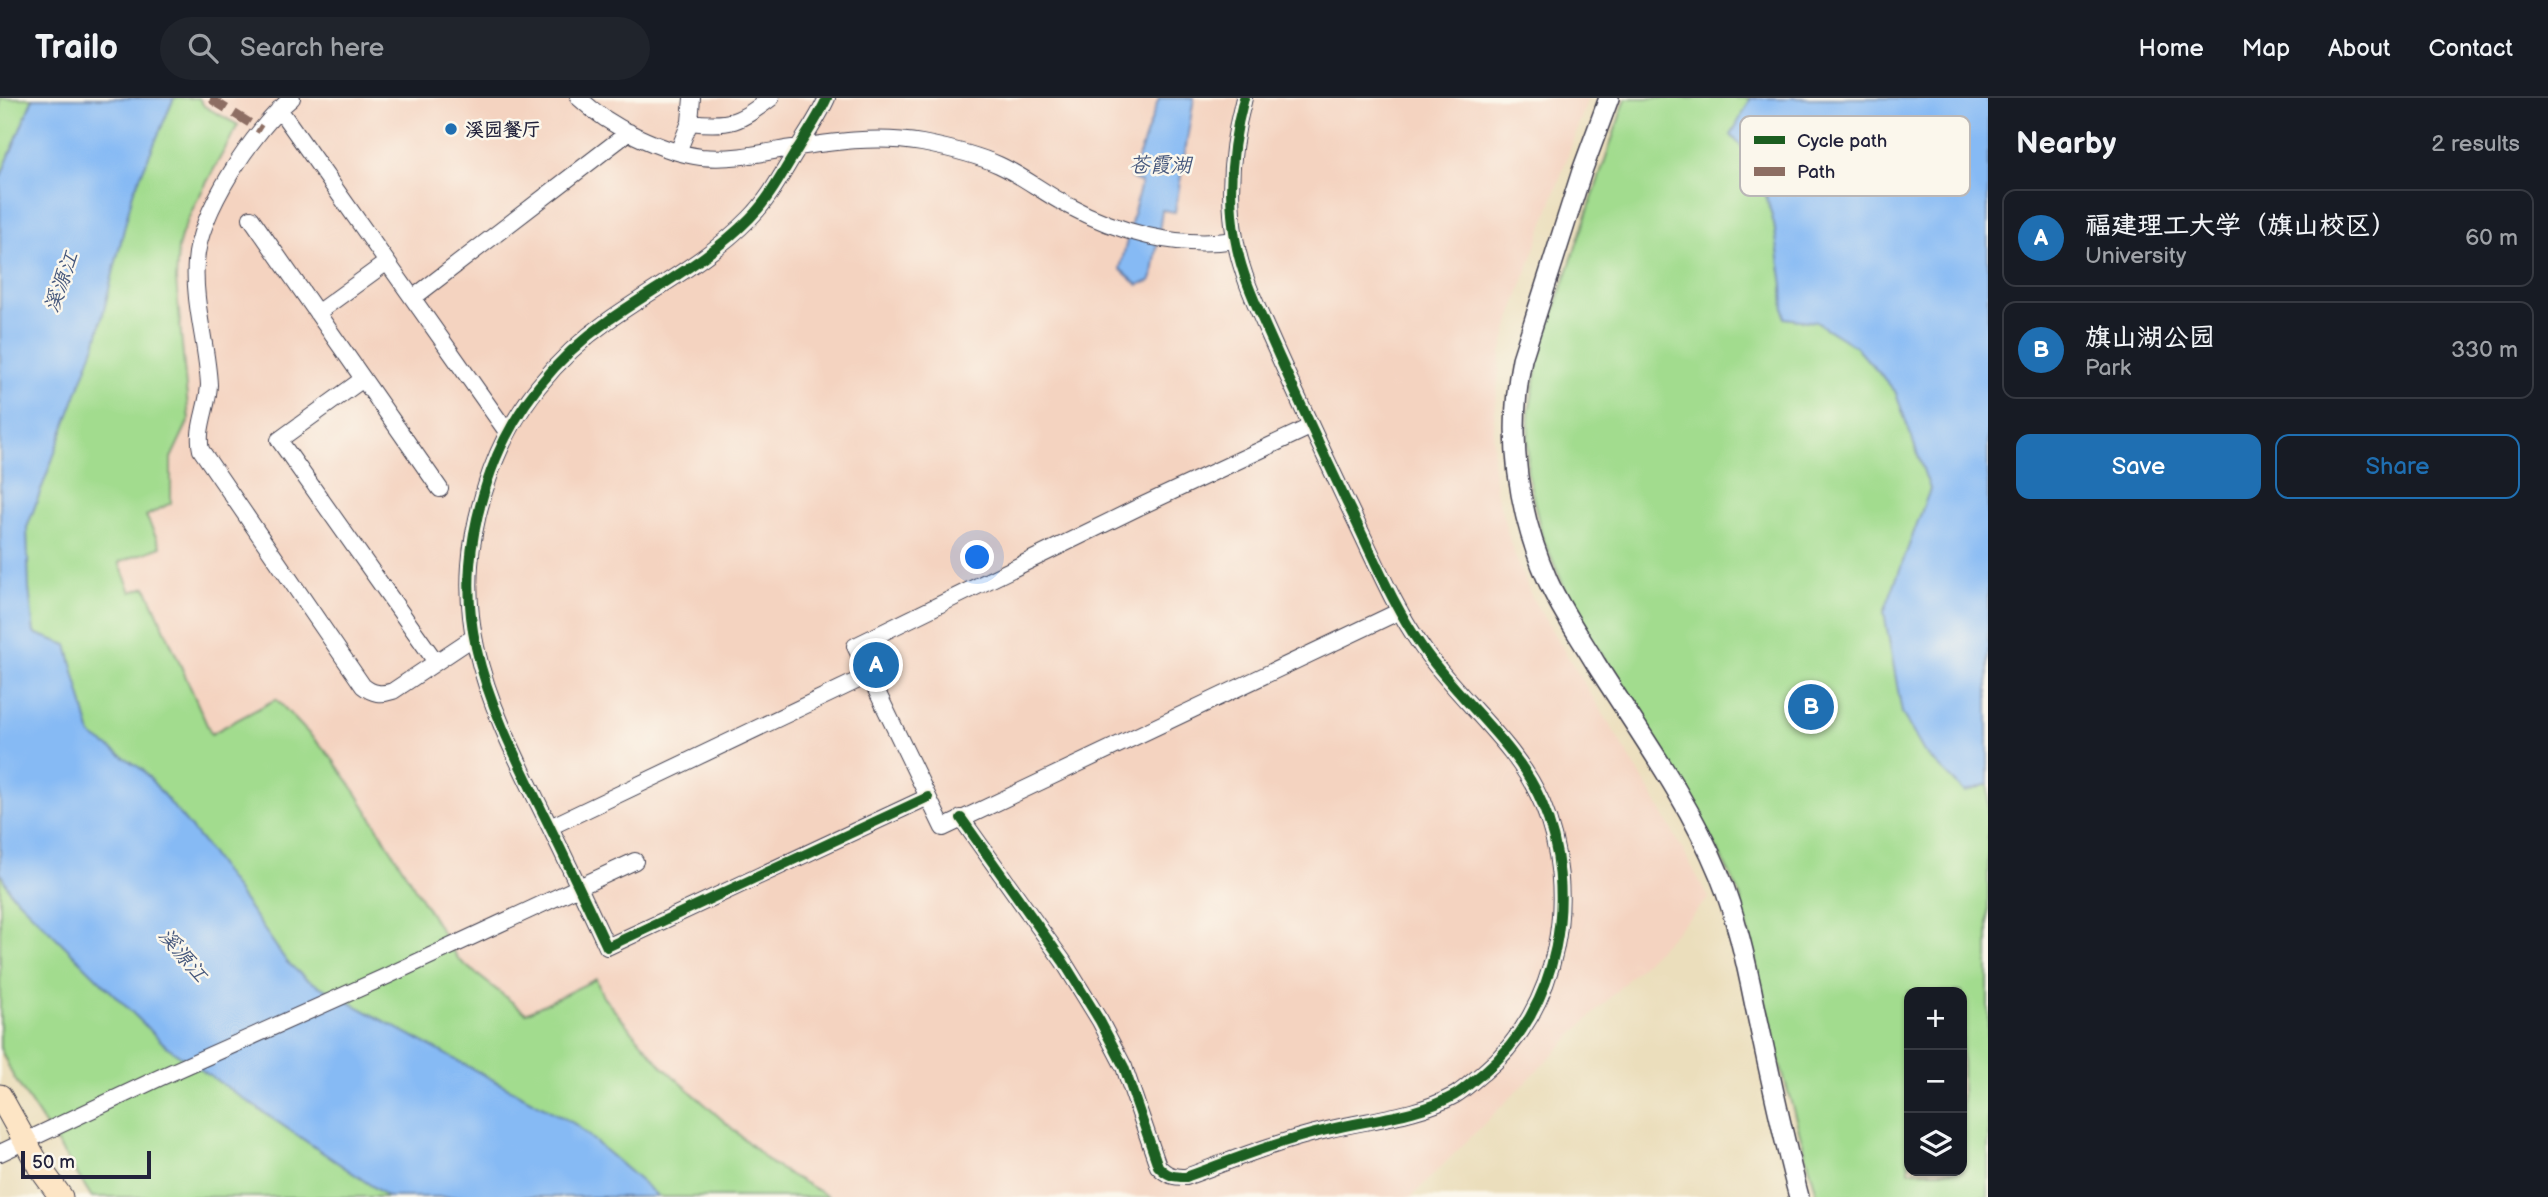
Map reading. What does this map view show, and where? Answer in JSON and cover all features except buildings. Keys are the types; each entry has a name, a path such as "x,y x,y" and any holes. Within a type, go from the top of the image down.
{"main road":[{"path":"0,1096 61,1197"}],"street":[{"path":"292,98 279,109 249,147 219,195 199,243 196,282 209,385 199,441 201,450 363,686 377,694 386,694 474,637"},
{"path":"579,98 606,120 629,132 678,152 700,157 738,157 867,139 905,141 940,147 998,164 1065,204 1121,229 1176,240 1235,240"},
{"path":"678,152 690,121 692,98"},
{"path":"690,121 732,123 743,119 771,98"},
{"path":"827,98 814,124 768,197 752,217 696,262 585,338 548,375 507,432 485,487 472,541 469,588 474,637 481,671 495,713 607,947 928,797"},
{"path":"961,818 1063,961 1095,1012 1124,1067 1153,1156 1165,1174 1186,1177 1307,1135 1407,1114 1456,1094 1490,1068 1510,1046 1538,1003 1556,950 1559,925 1558,859 1542,804 1525,771 1434,664 1412,633 1310,427 1257,307 1235,240 1231,196 1233,157 1244,98"},
{"path":"1609,98 1582,171 1522,359 1515,416 1519,484 1531,536 1549,584 1685,805 1720,877 1743,951 1799,1197"},
{"path":"279,109 507,432"},
{"path":"413,298 629,132"},
{"path":"251,218 440,489"},
{"path":"317,313 387,262"},
{"path":"363,379 279,440 436,662"},
{"path":"1310,427 855,646 943,828 1400,611"},
{"path":"550,827 869,675"},
{"path":"0,1153 635,861"}],"shaded area":[{"path":"199,98 1588,98 1511,317 1501,354 1494,421 1496,491 1512,548 1532,598 1649,789 1709,898 1411,1197 829,1197 773,1165 662,1066 603,997 526,1013 459,960 357,794 331,757 276,699 212,735 146,587 131,592 119,562 160,547 146,516 171,503 171,458 179,444 176,263 182,233 201,192 204,106"}],"green space":[{"path":"0,98 199,98 204,106 238,125 195,204 178,248 176,280 189,420 171,458 171,503 146,516 161,547 119,562 131,592 146,587 211,734 276,699 331,757 357,794 459,960 526,1013 596,979 603,997 662,1066 773,1165 829,1197 92,1197 13,1076 0,1048"},
{"path":"1626,98 1988,98 1988,1197 1818,1197 1779,1060 1739,892 1695,807 1573,607 1542,537 1527,471 1529,411 1541,350"}],"water":[{"name":"溪源江","path":"33,98 174,98 133,193 96,342 27,528 34,633 67,645 91,735 143,770 204,844 287,962 306,979 575,1124 659,1197 388,1197 166,1046 10,892 0,872 0,178"},
{"name":"苍霞湖","path":"1159,98 1194,98 1175,212 1162,210 1153,275 1150,281 1138,285 1120,269 1141,183 1131,178"},
{"path":"1751,98 1988,98 1988,784 1965,792 1924,752 1902,713 1884,612 1930,489 1895,391 1856,347 1816,322 1784,318 1783,285 1774,224 1766,196 1970,196 1970,116 1741,116"},
{"path":"1740,118 1740,145 1731,135"}],"marked path":[{"path":"215,98 214,101 261,130"}],"cycle path":[{"path":"827,98 776,184 750,218 718,247 590,335 538,386 511,427 491,471 477,520 470,565 470,607 476,648 503,728 607,947 928,797"},
{"path":"961,818 1063,961 1100,1021 1124,1067 1158,1166 1164,1172 1178,1177 1186,1177 1291,1140 1408,1113 1455,1095 1483,1073 1509,1047 1530,1016 1546,983 1556,948 1560,874 1554,838 1542,803 1517,760 1437,667 1401,613 1310,423 1246,279 1235,238 1231,203 1236,132 1244,98"}],"place":[{"name":"溪园餐厅","path":"451,129"},
{"name":"福建理工大学（旗山校区）","path":"876,665"},
{"name":"旗山湖公园","path":"1811,707"}]}
